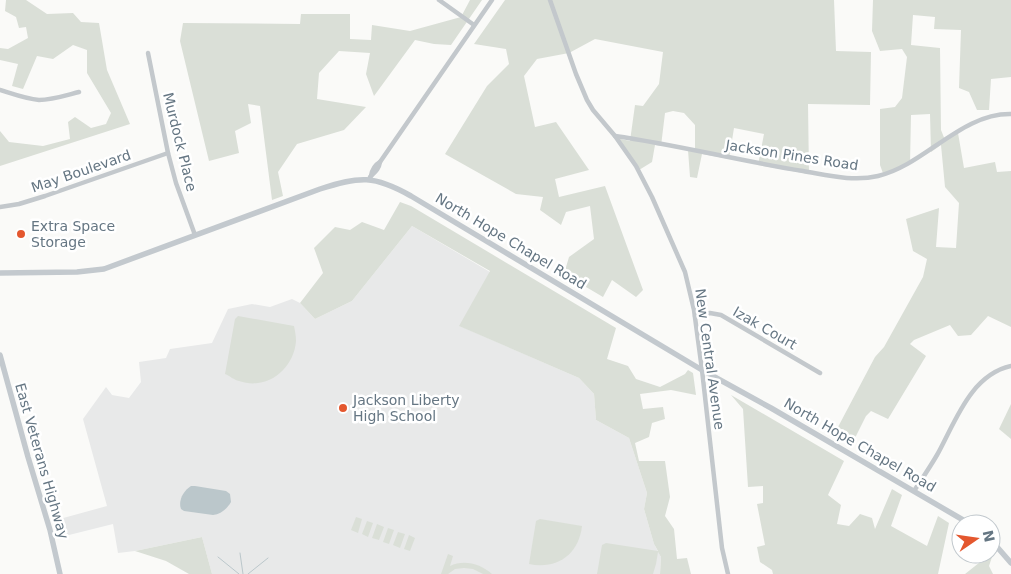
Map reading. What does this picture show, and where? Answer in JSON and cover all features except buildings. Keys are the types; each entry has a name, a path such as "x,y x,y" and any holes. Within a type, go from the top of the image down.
{"main road":[{"name":"North Hope Chapel Road","path":"0,273 77,272 104,269 332,185 370,178 403,192 702,370 953,514"},
{"name":"East Veterans Highway","path":"0,355 50,530 60,574"},
{"path":"1001,552 1011,563"}],"street":[{"path":"439,0 474,25"},
{"path":"370,178 492,0"},
{"name":"New Central Avenue","path":"550,0 581,87 593,110 615,136 636,166 652,197 685,272 695,316 722,548 728,574"},
{"name":"Murdock Place","path":"148,53 168,154 176,183 195,235"},
{"path":"0,90 39,100 79,92"},
{"name":"Jackson Pines Road","path":"615,136 783,168 859,179 877,177 904,166 975,122 994,116 1011,114"},
{"name":"May Boulevard","path":"0,207 19,204 168,154"},
{"name":"Izak Court","path":"695,316 710,313 721,315 820,373"},
{"path":"914,491 937,455 959,412 981,382 997,370 1011,366"}],"shaded area":[{"path":"6,0 26,0 47,14 73,13 81,22 99,23 107,70 130,124 0,166 0,131 9,142 43,146 70,139 68,122 75,117 91,128 106,124 111,113 87,73 87,50 73,45 53,59 37,56 23,89 12,86 18,64 0,60 0,48 8,49 28,38 26,27 19,28 16,17 5,11"},
{"path":"470,0 482,0 451,45 415,40 374,96 366,74 370,53 339,51 319,73 317,99 366,107 344,130 297,144 278,172 283,196 272,200 260,106 248,104 251,123 235,131 239,153 209,161 180,41 183,23 300,24 301,14 350,14 350,39 371,40 372,25 410,31 461,17"},
{"path":"505,0 834,0 836,51 871,52 870,105 808,104 809,174 758,165 764,134 734,128 729,159 702,154 697,178 690,177 688,150 695,151 695,125 684,113 673,111 665,113 661,146 655,145 652,162 639,170 616,138 630,141 635,105 643,106 659,84 663,52 595,39 569,53 537,59 524,76 535,127 556,122 589,170 555,179 559,197 605,186 643,290 636,297 612,280 603,297 564,274 569,257 594,239 590,206 566,212 561,225 540,210 543,197 516,194 445,154 487,86 509,64 506,49 474,44"},
{"path":"873,0 1011,0 1011,77 991,79 989,110 977,110 969,92 959,88 961,30 934,29 935,17 913,15 911,45 940,48 941,130 945,140 958,133 964,168 995,162 997,172 1011,171 1011,327 988,316 971,335 958,336 950,325 914,340 910,344 926,356 888,419 871,411 866,416 852,444 838,427 875,357 884,347 923,277 927,259 913,251 906,219 939,208 936,247 956,248 959,203 945,187 941,145 931,152 930,114 911,115 910,164 884,176 880,165 880,109 895,107 902,98 907,57 902,49 880,51 872,31"},
{"path":"400,202 411,206 616,328 607,359 628,366 636,379 660,387 685,374 688,370 693,373 696,395 671,390 640,394 643,409 663,407 665,419 652,423 649,437 635,443 639,461 665,461 670,497 665,516 674,529 677,559 687,558 691,574 660,574 661,557 658,552 653,574 597,574 602,545 606,543 658,551 654,544 644,509 647,493 629,438 596,420 594,394 579,378 459,326 490,271 412,226 352,301 315,319 300,303 323,273 314,248 335,227 350,230 362,222 384,230"},
{"name":"Jackson Liberty High School","path":"412,226 490,272 460,326 579,378 594,394 596,420 629,438 647,493 644,509 654,544 661,557 660,574 212,574 202,537 118,553 113,524 61,537 56,520 107,506 83,419 106,387 112,395 129,398 141,382 139,362 166,358 170,349 212,343 228,309 252,304 270,307 292,299 300,303 315,319 352,301"},
{"path":"238,316 294,326 296,341 290,360 284,369 269,380 249,383 225,374 235,319"},
{"path":"731,395 844,461 828,495 841,505 837,524 849,526 860,514 872,518 875,529 892,489 902,495 891,526 927,546 938,516 949,523 938,574 773,574 772,570 760,562 757,547 765,545 757,504 763,503 763,486 748,487 743,409"},
{"path":"1011,404 1011,439 999,429"},
{"path":"191,486 226,491 230,494 231,502 219,514 213,515 184,511 180,506 182,496"},
{"path":"356,517 362,519 358,533 351,530"},
{"path":"540,519 582,526 580,536 571,552 565,558 549,565 529,564 536,521"},
{"path":"367,521 373,523 368,537 362,534"},
{"path":"377,524 384,527 379,540 372,538"},
{"path":"388,528 394,530 389,544 383,542"},
{"path":"398,532 405,534 400,548 393,545"},
{"path":"409,535 415,538 410,551 404,549"},
{"path":"202,537 212,574 189,574 166,561 135,551"},
{"path":"448,554 453,556 450,566 461,563 478,565 492,574 483,574 473,569 464,568 455,569 448,574 441,574"},
{"path":"978,564 990,564 993,574 965,574"}],"waterway":[{"path":"240,553 243,574"},
{"path":"218,557 239,574"},
{"path":"248,574 268,558"}],"place":[{"name":"Extra Space Storage","path":"21,234"},
{"name":"Jackson Liberty High School","path":"343,408"}]}
